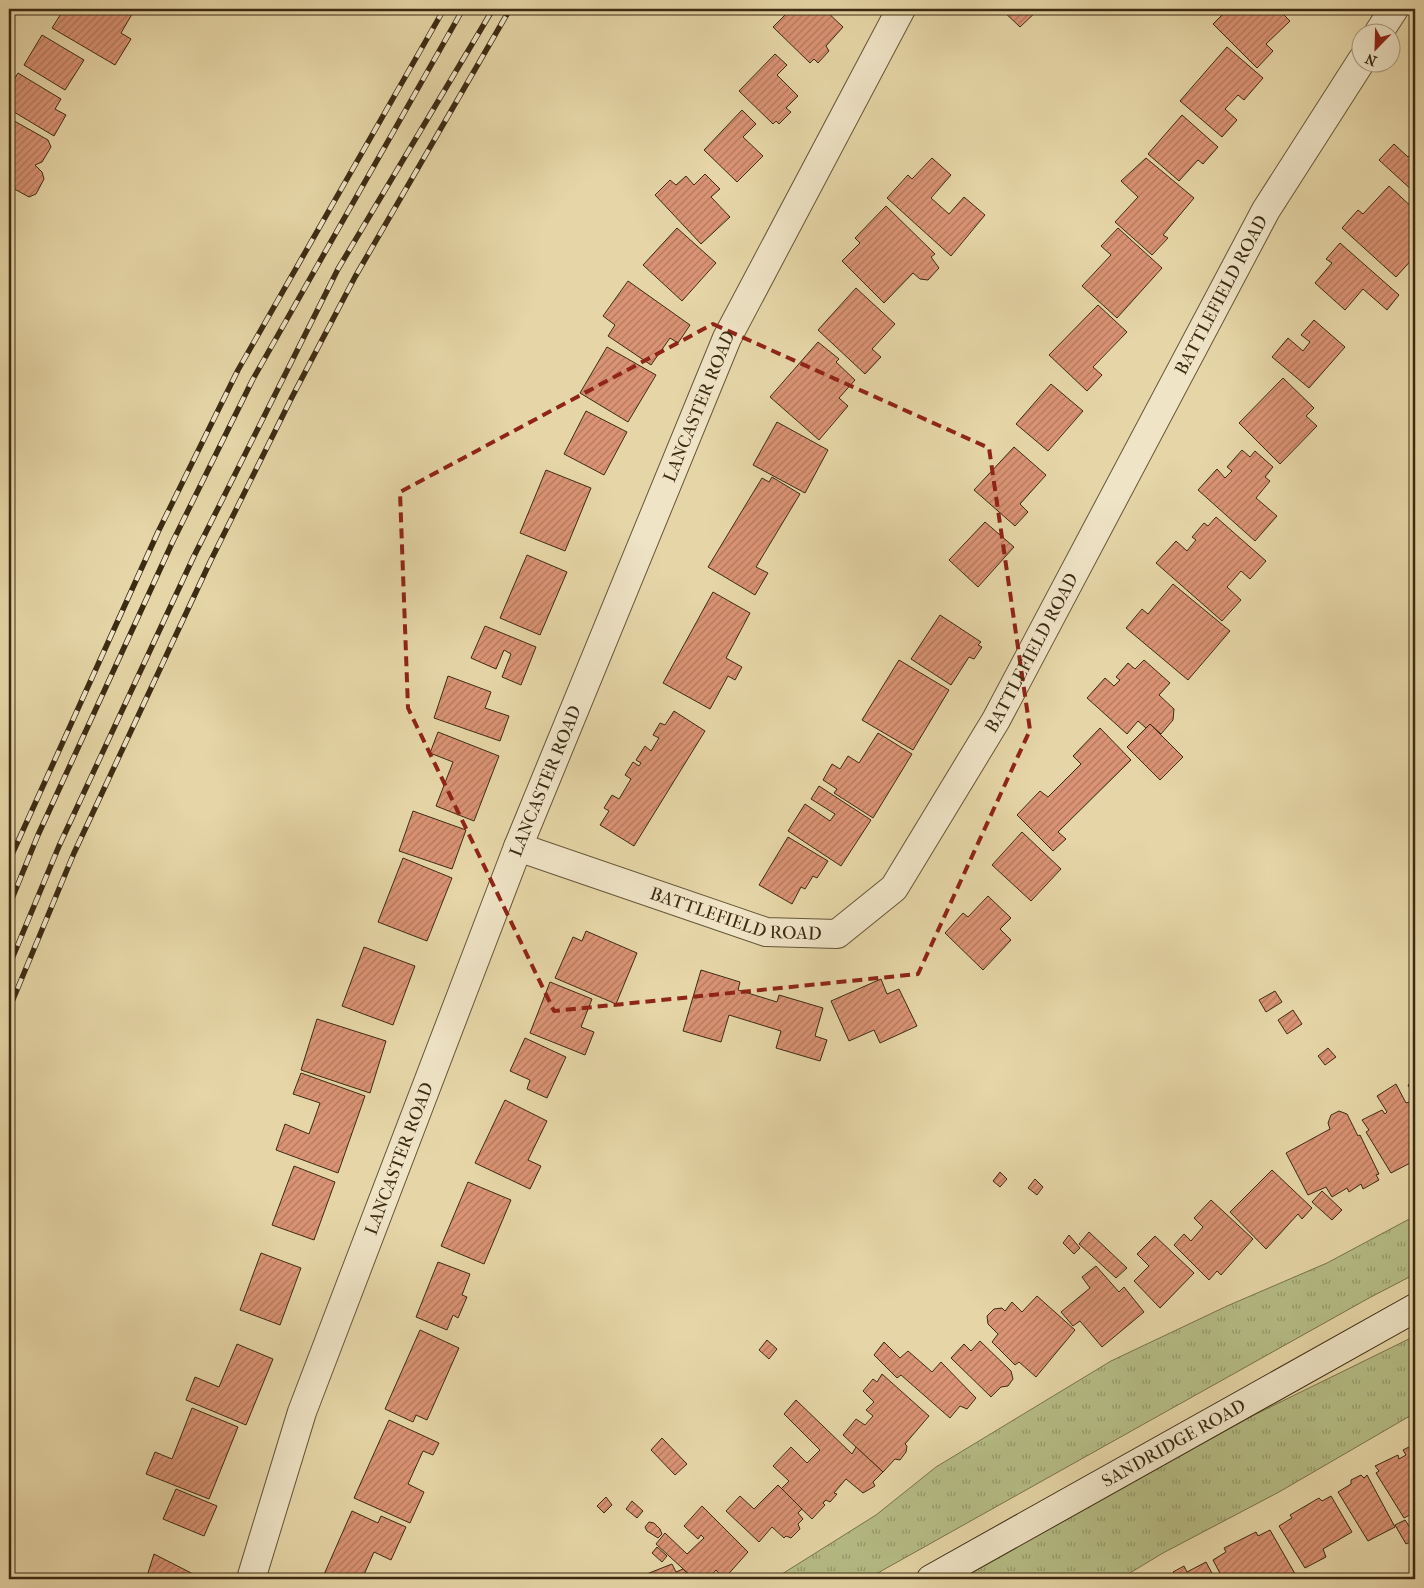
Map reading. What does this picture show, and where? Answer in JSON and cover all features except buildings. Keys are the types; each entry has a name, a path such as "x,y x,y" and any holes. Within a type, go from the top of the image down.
{"street":[{"name":"LANCASTER ROAD","path":"251,1579 302,1412 518,847 726,338 901,9"},
{"path":"1386,22 1394,9"},
{"name":"BATTLEFIELD ROAD","path":"518,847 766,932 837,934 894,888 996,720 1266,210 1354,72"},
{"name":"SANDRIDGE ROAD","path":"931,1579 1415,1308"}],"highlighted area":[{"path":"713,324 989,448 1030,730 918,974 554,1011 408,708 400,492"}],"green space":[{"path":"1415,1216 1415,1274 867,1579 774,1579 876,1515 936,1467 1111,1361 1227,1306 1327,1263"},
{"path":"1415,1336 1415,1413 1279,1492 1163,1553 1120,1579 954,1579 1254,1415"}],"railway":[{"path":"9,861 158,532 238,370 444,9"},
{"path":"9,906 38,835 173,541 253,379 463,9"},
{"path":"9,966 59,846 194,556 338,269 493,9"},
{"path":"9,1009 74,853 210,562 291,399 355,277 510,9"}]}
